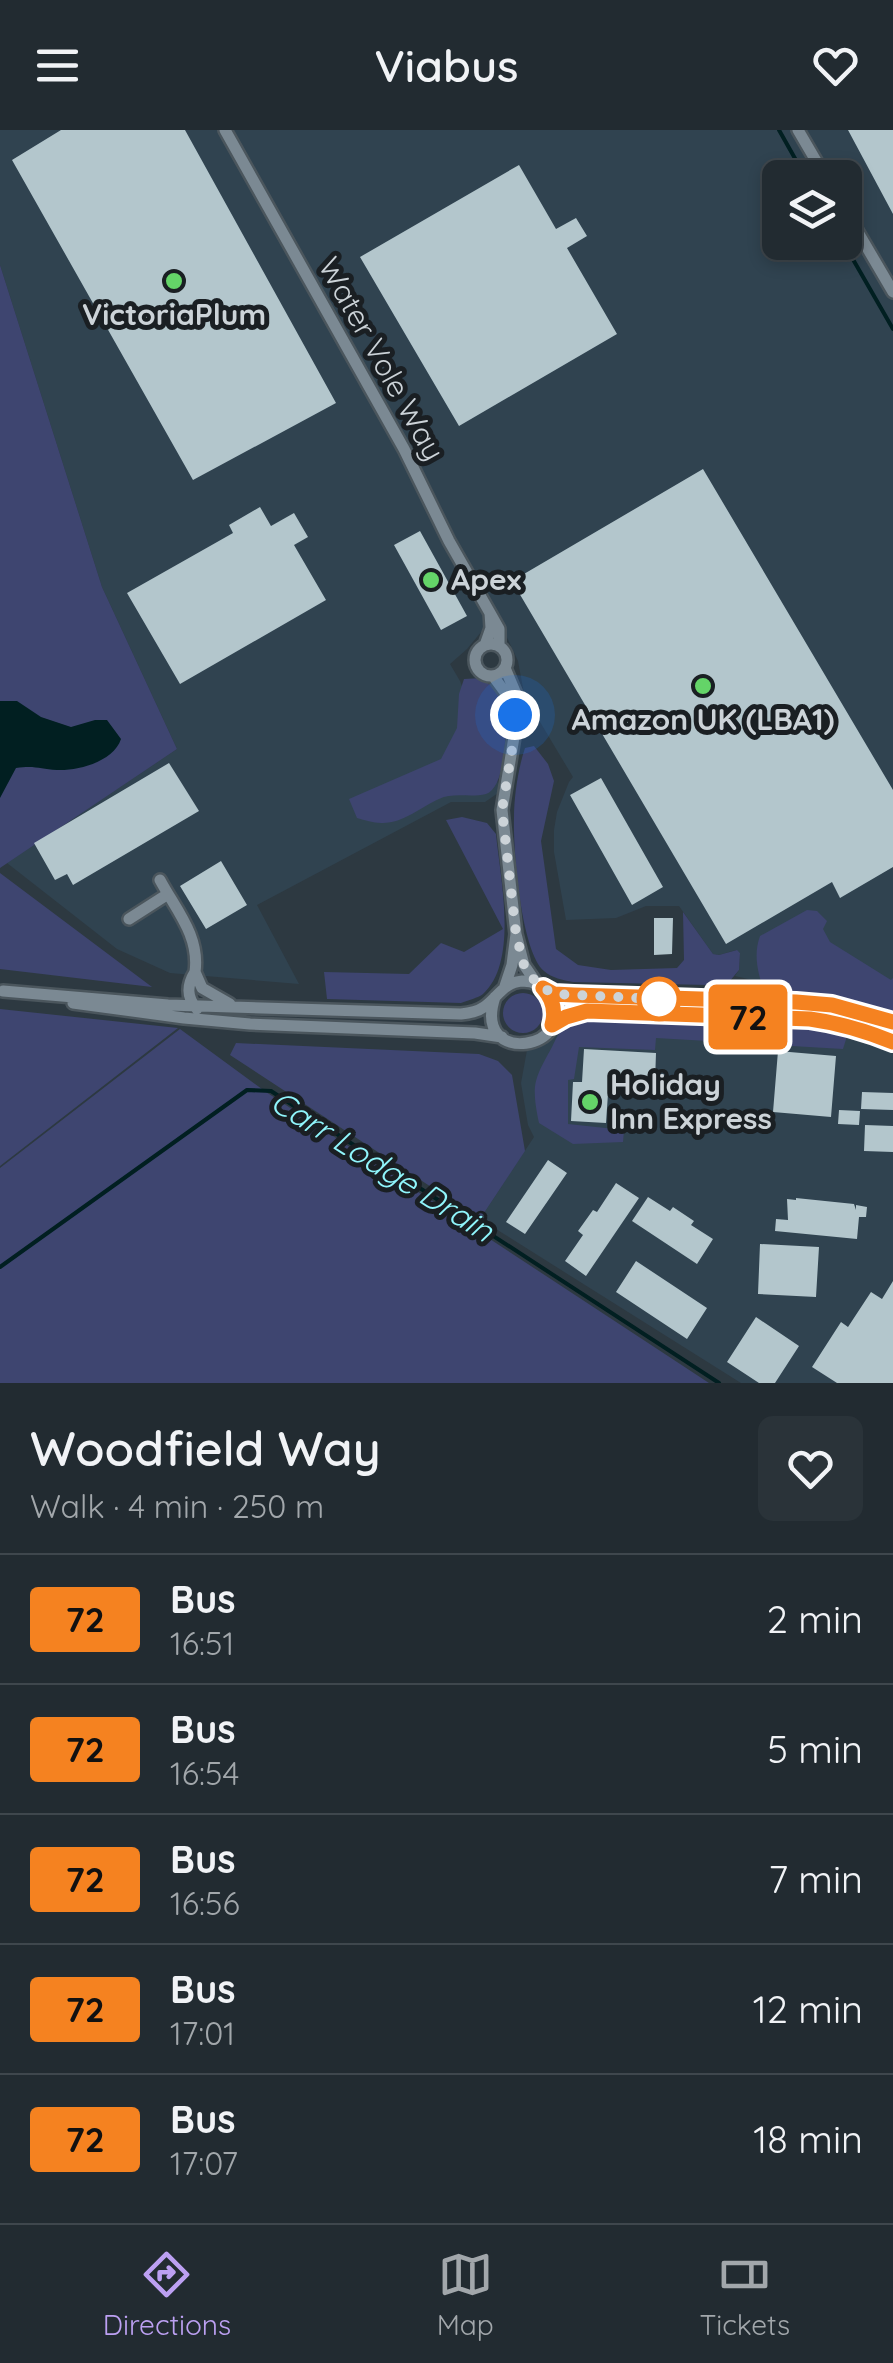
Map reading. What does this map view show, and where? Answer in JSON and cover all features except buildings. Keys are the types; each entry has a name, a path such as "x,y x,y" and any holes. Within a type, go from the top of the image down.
{"street":[{"name":"Water Vole Way","path":"225,130 404,449 449,541 490,612 498,629 499,646"},
{"path":"798,130 816,160"},
{"path":"862,239 893,292"},
{"path":"490,612 491,628 475,655 475,666 482,674 493,676 510,699 515,715"},
{"path":"484,645 499,646 506,654 505,668 516,694 515,731 502,810 516,934 524,965 551,998 555,1010 552,1025"},
{"path":"493,676 505,668"},
{"path":"129,918 166,884 193,938 195,972 188,988 193,1005 217,1021"},
{"path":"1,991 193,1005 462,1014 488,1005 505,986 516,934"},
{"path":"195,972 202,988 232,1006"},
{"path":"505,986 527,981 554,994 832,1005 893,1022"},
{"path":"1,991 217,1021 476,1033 528,1044 540,1040 552,1025 566,1017 587,1011 810,1019 893,1042"},
{"path":"495,997 492,1022 502,1037"}],"shaded area":[{"path":"0,130 893,130 893,1013 735,976 740,953 736,950 713,954 679,906 646,906 616,918 566,920 554,830 557,812 573,777 540,722 530,726 518,661 496,614 450,664 501,791 485,802 451,802 257,905 299,984 170,973 117,949 7,863 177,749 102,587 0,265"},
{"path":"0,265 102,587 177,749 0,868"},
{"path":"482,678 504,697 505,707 502,766 493,789 480,795 444,797 389,823 357,818 349,799 441,759 457,728 464,679"},
{"path":"0,701 17,701 41,717 71,727 107,720 121,739 103,759 85,766 66,770 16,768 0,798"},
{"path":"534,746 548,764 554,781 541,841 556,949 578,965 611,970 677,968 684,960 683,912 713,954 737,950 740,953 739,970 729,982 573,982 544,971 529,943 524,922 514,833 520,765 525,748"},
{"path":"462,817 487,823 496,834 504,940 494,979 483,994 461,1003 327,999 324,972 409,974 441,943 464,952 503,929 446,820"},
{"path":"0,873 152,987 0,969"},
{"path":"807,910 817,911 827,921 823,929 830,942 893,978 893,1014 837,1000 764,991 758,971 760,936"},
{"path":"523,993 537,999 543,1013 537,1027 523,1033 509,1027 503,1013 509,999"},
{"path":"0,1009 178,1028 0,1166"},
{"path":"590,1014 830,1026 893,1052 893,1383 741,1383 480,1219 534,1137 528,1125 521,1083 527,1050 570,1019"},
{"path":"596,1016 783,1023 848,1033 843,1049 656,1038 655,1050 579,1047 574,1079 568,1080 568,1124 624,1130 623,1142 573,1144 539,1123 536,1083 561,1031"},
{"path":"180,1029 266,1092 709,1383 0,1383 0,1168"},
{"path":"236,1043 479,1054 498,1061 512,1075 525,1151 480,1219 230,1055"}],"waterway":[{"path":"779,130 796,160"},
{"path":"853,260 893,329"},
{"name":"Carr Lodge Drain","path":"0,1267 247,1090 271,1091 719,1383"}],"bus line":[{"name":"72","path":"893,1022 832,1005 554,994 543,988 555,1010 552,1025 587,1011 810,1019 893,1042"}],"place":[{"name":"VictoriaPlum","path":"174,281"},
{"name":"Apex","path":"431,580"},
{"name":"Amazon UK (LBA1)","path":"703,686"},
{"name":"Holiday Inn Express","path":"590,1102"}],"route":[{"path":"515,715 502,810 516,934 524,965 537,984 554,994 659,999"}]}
